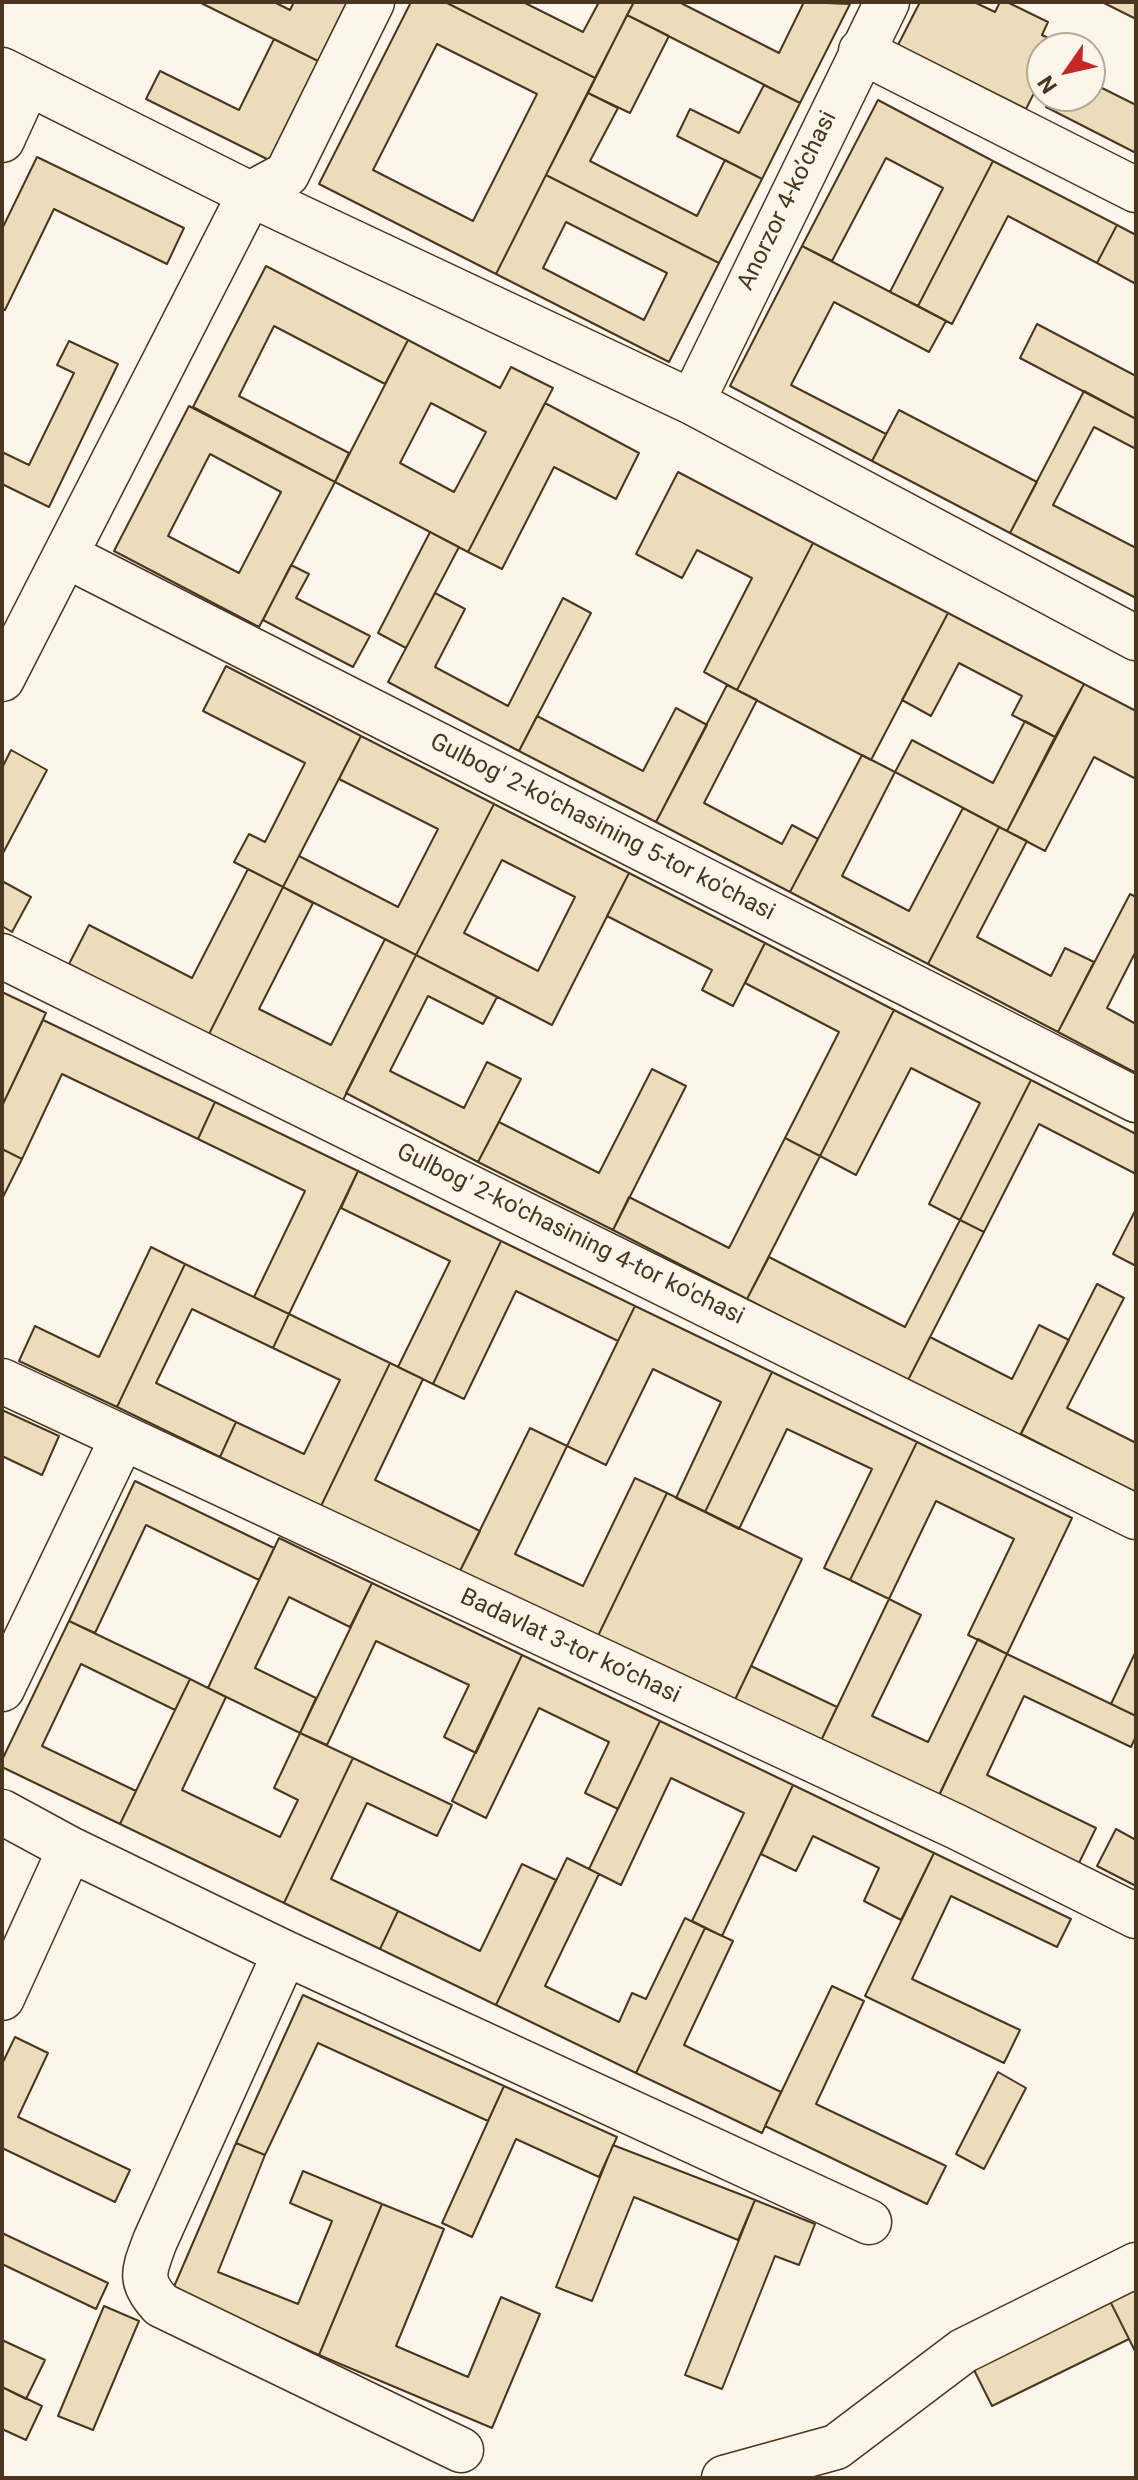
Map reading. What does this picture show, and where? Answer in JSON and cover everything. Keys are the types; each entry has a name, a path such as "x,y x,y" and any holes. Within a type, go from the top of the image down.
{"street":[{"path":"2,679 250,194 287,174 372,2"},
{"name":"Аnorzor 4-koʼchasi","path":"692,402 887,2"},
{"path":"861,51 1136,190"},
{"path":"2,140 15,77 250,194 692,402 1136,638"},
{"name":"Gulbog' 2-ko'chasining 5-tor ko'chasi","path":"67,556 1136,1100"},
{"name":"Gulbog' 2-ko'chasining 4-tor ko'chasi","path":"2,956 1136,1517"},
{"name":"Badavlat 3-tor koʼchasi","path":"2,1381 957,1827 1136,1916"},
{"path":"2,1689 122,1439"},
{"path":"2,1812 70,1849 285,1953 869,2222"},
{"path":"2,1998 70,1849"},
{"path":"285,1953 155,2241 144,2269 146,2289 161,2305 461,2450"},
{"path":"724,2478 836,2447 892,2401 963,2351 1136,2265"}],"building":[{"path":"199,2 274,2 290,10 294,2 347,2 318,61"},
{"path":"411,2 445,2 595,78 496,274 319,184","holes":["437,44 537,94 473,221 373,170"]},
{"path":"445,2 523,2 583,32 599,2 634,2 595,78"},
{"path":"634,2 679,2 779,53 804,2 850,4 800,103 627,15"},
{"path":"920,2 974,2 995,12 1000,2 1007,2 1048,22 1043,32 1026,32 1026,109 898,45"},
{"path":"1102,2 1136,2 1136,19"},
{"path":"627,15 669,36 630,113 588,93"},
{"path":"274,39 318,61 269,160 146,99 160,71 239,110"},
{"path":"764,85 800,103 762,179 677,136 690,109 739,133"},
{"path":"1106,90 1136,105 1136,153 1056,112 1106,112"},
{"path":"588,93 618,108 590,161 697,216 725,160 762,179 719,263 546,175"},
{"path":"878,100 993,161 918,306 890,292 943,188 886,158 832,261 802,246"},
{"path":"37,157 184,228 167,264 54,209 5,310 2,309 2,229"},
{"path":"993,161 1117,225 1097,263 1008,216 952,324 918,306"},
{"path":"546,175 719,263 669,362 496,274","holes":["566,222 667,273 644,320 543,268"]},
{"path":"1117,225 1136,235 1136,284 1097,263"},
{"path":"802,246 946,321 929,352 834,302 791,385 886,434 872,461 730,386"},
{"path":"266,266 408,340 385,384 274,326 239,396 349,453 335,482 193,407"},
{"path":"1037,324 1136,376 1136,419 1020,358"},
{"path":"408,340 500,388 511,367 553,388 468,552 335,482","holes":["431,403 486,432 454,492 400,463"]},
{"path":"69,341 118,364 49,507 2,484 2,452 29,465 74,373 57,365"},
{"path":"1084,391 1136,419 1136,449 1094,427 1053,505 1136,548 1136,598 1010,533"},
{"path":"545,403 639,453 616,499 554,467 502,569 468,552"},
{"path":"189,406 335,482 259,627 114,551","holes":["210,454 281,492 239,573 168,536"]},
{"path":"899,410 1037,482 1010,533 872,461"},
{"path":"678,472 813,543 737,690 704,672 752,578 697,550 682,578 636,554"},
{"path":"430,532 459,547 406,648 378,633"},
{"path":"813,543 948,613 871,760 737,690"},
{"path":"291,565 309,574 296,598 370,636 353,667 263,620"},
{"path":"435,593 465,609 435,667 508,706 563,598 591,613 519,751 388,682"},
{"path":"948,613 1084,684 1055,737 1012,715 1022,696 959,663 931,716 902,700"},
{"path":"226,666 361,736 283,887 234,862 249,834 265,842 305,763 203,711"},
{"path":"1084,684 1136,711 1136,779 1094,757 1045,851 1007,831"},
{"path":"727,685 757,700 704,803 782,844 792,825 818,839 790,892 656,822"},
{"path":"676,708 707,725 656,822 519,751 537,716 643,771"},
{"path":"1025,721 1055,737 1007,831 895,772 912,740 993,783"},
{"path":"361,736 494,804 416,955 283,887 299,856 398,907 438,829 339,779"},
{"path":"11,750 47,770 2,855 2,768"},
{"path":"862,755 895,772 842,876 909,911 963,808 999,827 928,964 790,892"},
{"path":"494,804 629,873 552,1025 416,955","holes":["502,860 575,897 538,971 464,933"]},
{"path":"999,827 1027,841 977,937 1051,976 1065,948 1094,962 1058,1032 928,964"},
{"path":"248,869 283,887 208,1036 69,964 89,925 192,978"},
{"path":"629,873 765,943 733,1006 702,990 712,970 607,916"},
{"path":"2,881 31,897 12,932 2,926"},
{"path":"283,887 313,903 259,1009 331,1045 385,939 416,955 341,1104 208,1036"},
{"path":"1130,894 1136,897 1136,951 1107,1008 1136,1024 1136,1073 1058,1032"},
{"path":"765,943 894,1010 820,1156 785,1138 839,1032 745,983"},
{"path":"416,955 497,997 483,1024 428,996 390,1071 464,1108 487,1062 521,1079 478,1162 346,1093"},
{"path":"2,992 46,1013 2,1106"},
{"path":"894,1010 1031,1080 960,1220 929,1204 980,1103 911,1068 856,1175 820,1156"},
{"path":"43,1020 215,1102 198,1139 62,1074 22,1159 2,1149 2,1106"},
{"path":"652,1069 686,1086 613,1230 478,1162 499,1122 599,1173"},
{"path":"1031,1080 1136,1134 1136,1174 1039,1124 984,1232 960,1220"},
{"path":"215,1102 358,1171 289,1314 254,1297 305,1191 198,1139"},
{"path":"785,1138 820,1156 747,1299 613,1230 629,1197 729,1248"},
{"path":"2,1149 22,1159 2,1199"},
{"path":"358,1171 501,1241 433,1384 398,1367 450,1261 341,1208"},
{"path":"1136,1209 1136,1266 1113,1254"},
{"path":"960,1220 984,1232 907,1382 747,1299 769,1257 905,1327"},
{"path":"501,1241 635,1306 618,1341 516,1291 464,1399 433,1384"},
{"path":"151,1247 185,1264 117,1407 19,1361 35,1326 99,1357"},
{"path":"185,1264 289,1314 273,1348 192,1309 156,1383 236,1422 220,1457 117,1407"},
{"path":"1097,1284 1124,1298 1067,1408 1136,1443 1136,1493 1021,1434"},
{"path":"635,1306 772,1372 705,1512 676,1498 721,1402 653,1369 606,1465 567,1446"},
{"path":"289,1314 390,1363 321,1506 220,1457 236,1422 304,1454 340,1380 273,1348"},
{"path":"1039,1325 1069,1340 1018,1439 907,1382 930,1337 1012,1379"},
{"path":"390,1363 423,1379 375,1480 480,1531 459,1573 321,1506"},
{"path":"772,1372 917,1442 850,1580 824,1568 872,1469 787,1429 739,1529 705,1512"},
{"path":"2,1410 59,1436 42,1475 2,1456"},
{"path":"530,1428 567,1446 515,1554 583,1586 635,1478 667,1493 596,1640 459,1573"},
{"path":"917,1442 1072,1518 1007,1654 968,1635 1014,1539 936,1501 889,1599 850,1580"},
{"path":"135,1481 274,1548 259,1580 146,1525 95,1633 69,1621"},
{"path":"667,1493 802,1559 732,1706 596,1640"},
{"path":"279,1538 372,1583 350,1627 289,1597 255,1668 316,1698 300,1733 208,1688"},
{"path":"372,1583 522,1655 476,1753 444,1737 469,1685 376,1641 327,1745 300,1733"},
{"path":"889,1599 921,1615 872,1716 928,1742 978,1639 1007,1654 935,1804 818,1747"},
{"path":"69,1621 190,1679 175,1710 81,1664 42,1746 136,1791 120,1824 2,1767 2,1760"},
{"path":"1136,1651 1136,1716 1111,1704"},
{"path":"1007,1654 1136,1716 1136,1736 1131,1747 1024,1696 987,1775 1096,1828 1079,1863 939,1795"},
{"path":"522,1655 660,1721 618,1809 585,1793 609,1742 539,1708 486,1818 452,1801"},
{"path":"751,1666 837,1707 818,1747 732,1706"},
{"path":"190,1679 226,1697 182,1790 280,1837 298,1800 274,1788 300,1733 353,1758 284,1903 120,1824"},
{"path":"660,1721 793,1785 722,1936 692,1921 744,1813 671,1778 621,1885 589,1869"},
{"path":"353,1758 452,1805 437,1836 367,1803 331,1879 398,1911 380,1949 284,1903"},
{"path":"793,1785 934,1853 901,1920 864,1901 879,1868 813,1836 796,1871 761,1854"},
{"path":"1116,1829 1136,1840 1136,1886 1097,1866"},
{"path":"934,1853 1071,1919 1057,1947 951,1896 912,1979 1020,2030 1004,2063 865,1996"},
{"path":"567,1858 599,1874 545,1986 619,2022 632,1993 646,1999 685,1918 705,1928 636,2073 496,2005"},
{"path":"522,1864 556,1880 496,2005 380,1949 398,1911 480,1951"},
{"path":"705,1928 733,1941 684,2045 781,2092 762,2133 636,2073"},
{"path":"832,1986 864,2001 816,2104 946,2166 927,2204 765,2126"},
{"path":"303,1995 504,2086 488,2121 318,2043 265,2155 236,2143"},
{"path":"15,2037 48,2053 18,2117 130,2170 115,2202 2,2148 2,2064"},
{"path":"998,2072 1026,2088 984,2169 956,2154"},
{"path":"504,2086 617,2137 599,2177 516,2139 472,2237 442,2223"},
{"path":"236,2143 265,2155 218,2272 298,2304 332,2221 290,2203 303,2171 382,2204 319,2355 173,2289"},
{"path":"613,2145 755,2200 738,2240 634,2197 592,2301 556,2287"},
{"path":"755,2200 815,2224 799,2265 775,2256 722,2389 685,2375"},
{"path":"382,2204 444,2229 396,2346 468,2377 501,2297 540,2314 492,2428 319,2355"},
{"path":"2,2233 108,2283 96,2309 2,2264"},
{"path":"1136,2286 1136,2353 1109,2299"},
{"path":"1109,2299 1129,2339 992,2406 972,2366"},
{"path":"104,2306 139,2321 93,2430 58,2416"},
{"path":"2,2340 45,2360 26,2399 2,2387"},
{"path":"2,2387 42,2406 26,2440 2,2429"}]}
